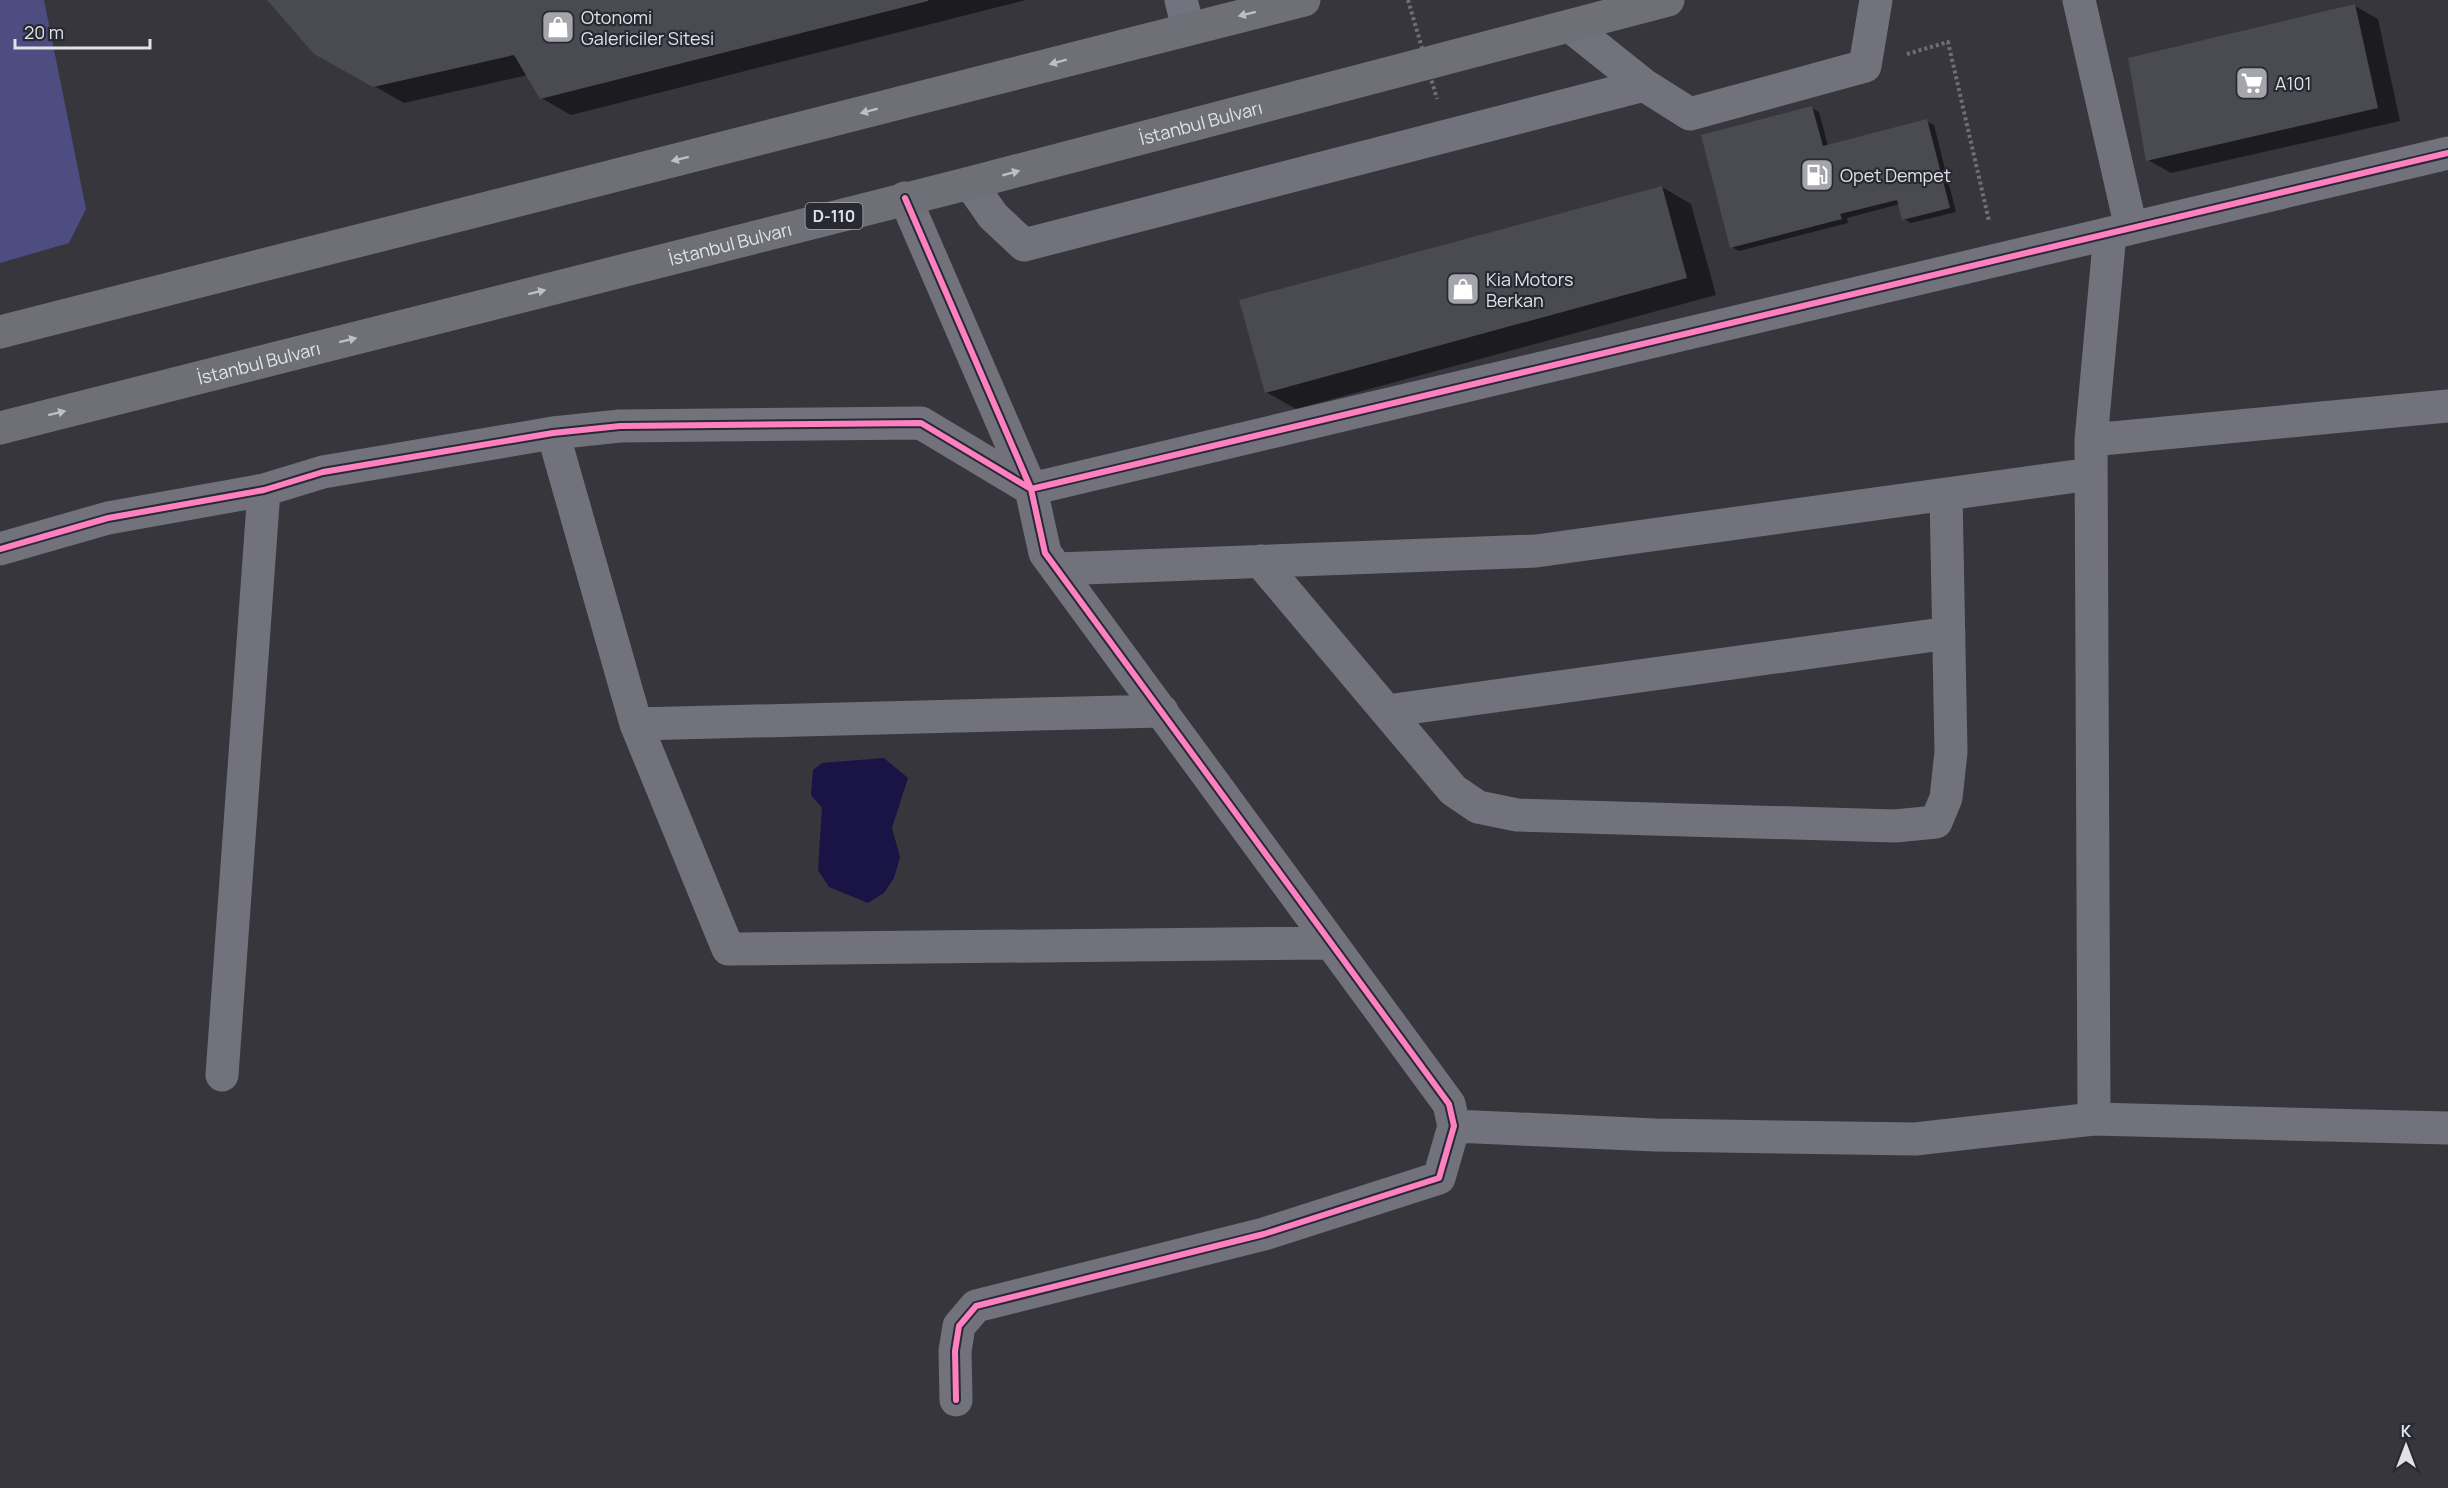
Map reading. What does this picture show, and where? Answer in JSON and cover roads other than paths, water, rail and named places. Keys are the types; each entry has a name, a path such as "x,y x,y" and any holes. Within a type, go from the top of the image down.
{"highway":[{"path":"0,332 1185,14 1304,0"},
{"name":"İstanbul Bulvarı","path":"0,428 970,183 1668,0"}],"street":[{"path":"1570,26 1644,85 1690,114 1865,66 1876,0"},
{"path":"2079,0 2120,230 2091,440 2094,1119"},
{"path":"970,183 993,216 1024,245 1644,85"},
{"path":"0,549 108,518 264,490 323,472 553,433 620,426 921,423 1031,489 2448,153"},
{"path":"905,198 1031,489 1045,553 1449,1104 1454,1126 1439,1178 1264,1234 976,1306 959,1326 955,1351 956,1400"},
{"path":"2091,440 2448,406"},
{"path":"553,433 636,724 728,949 1331,943"},
{"path":"1057,569 1536,551 2091,474"},
{"path":"222,1075 264,490"},
{"path":"1260,561 1454,790 1478,807 1517,815 1895,825 1936,822 1946,798 1951,752 1946,494"},
{"path":"1387,711 1949,633"},
{"path":"636,724 1162,711"},
{"path":"1454,1126 1655,1135 1915,1139 2094,1119 2448,1128"}],"place":[{"name":"Otonomi Galericiler Sitesi","path":"558,27"},
{"name":"A101","path":"2252,83"},
{"name":"Opet Dempet","path":"1817,175"},
{"name":"Kia Motors Berkan","path":"1463,289"}]}
